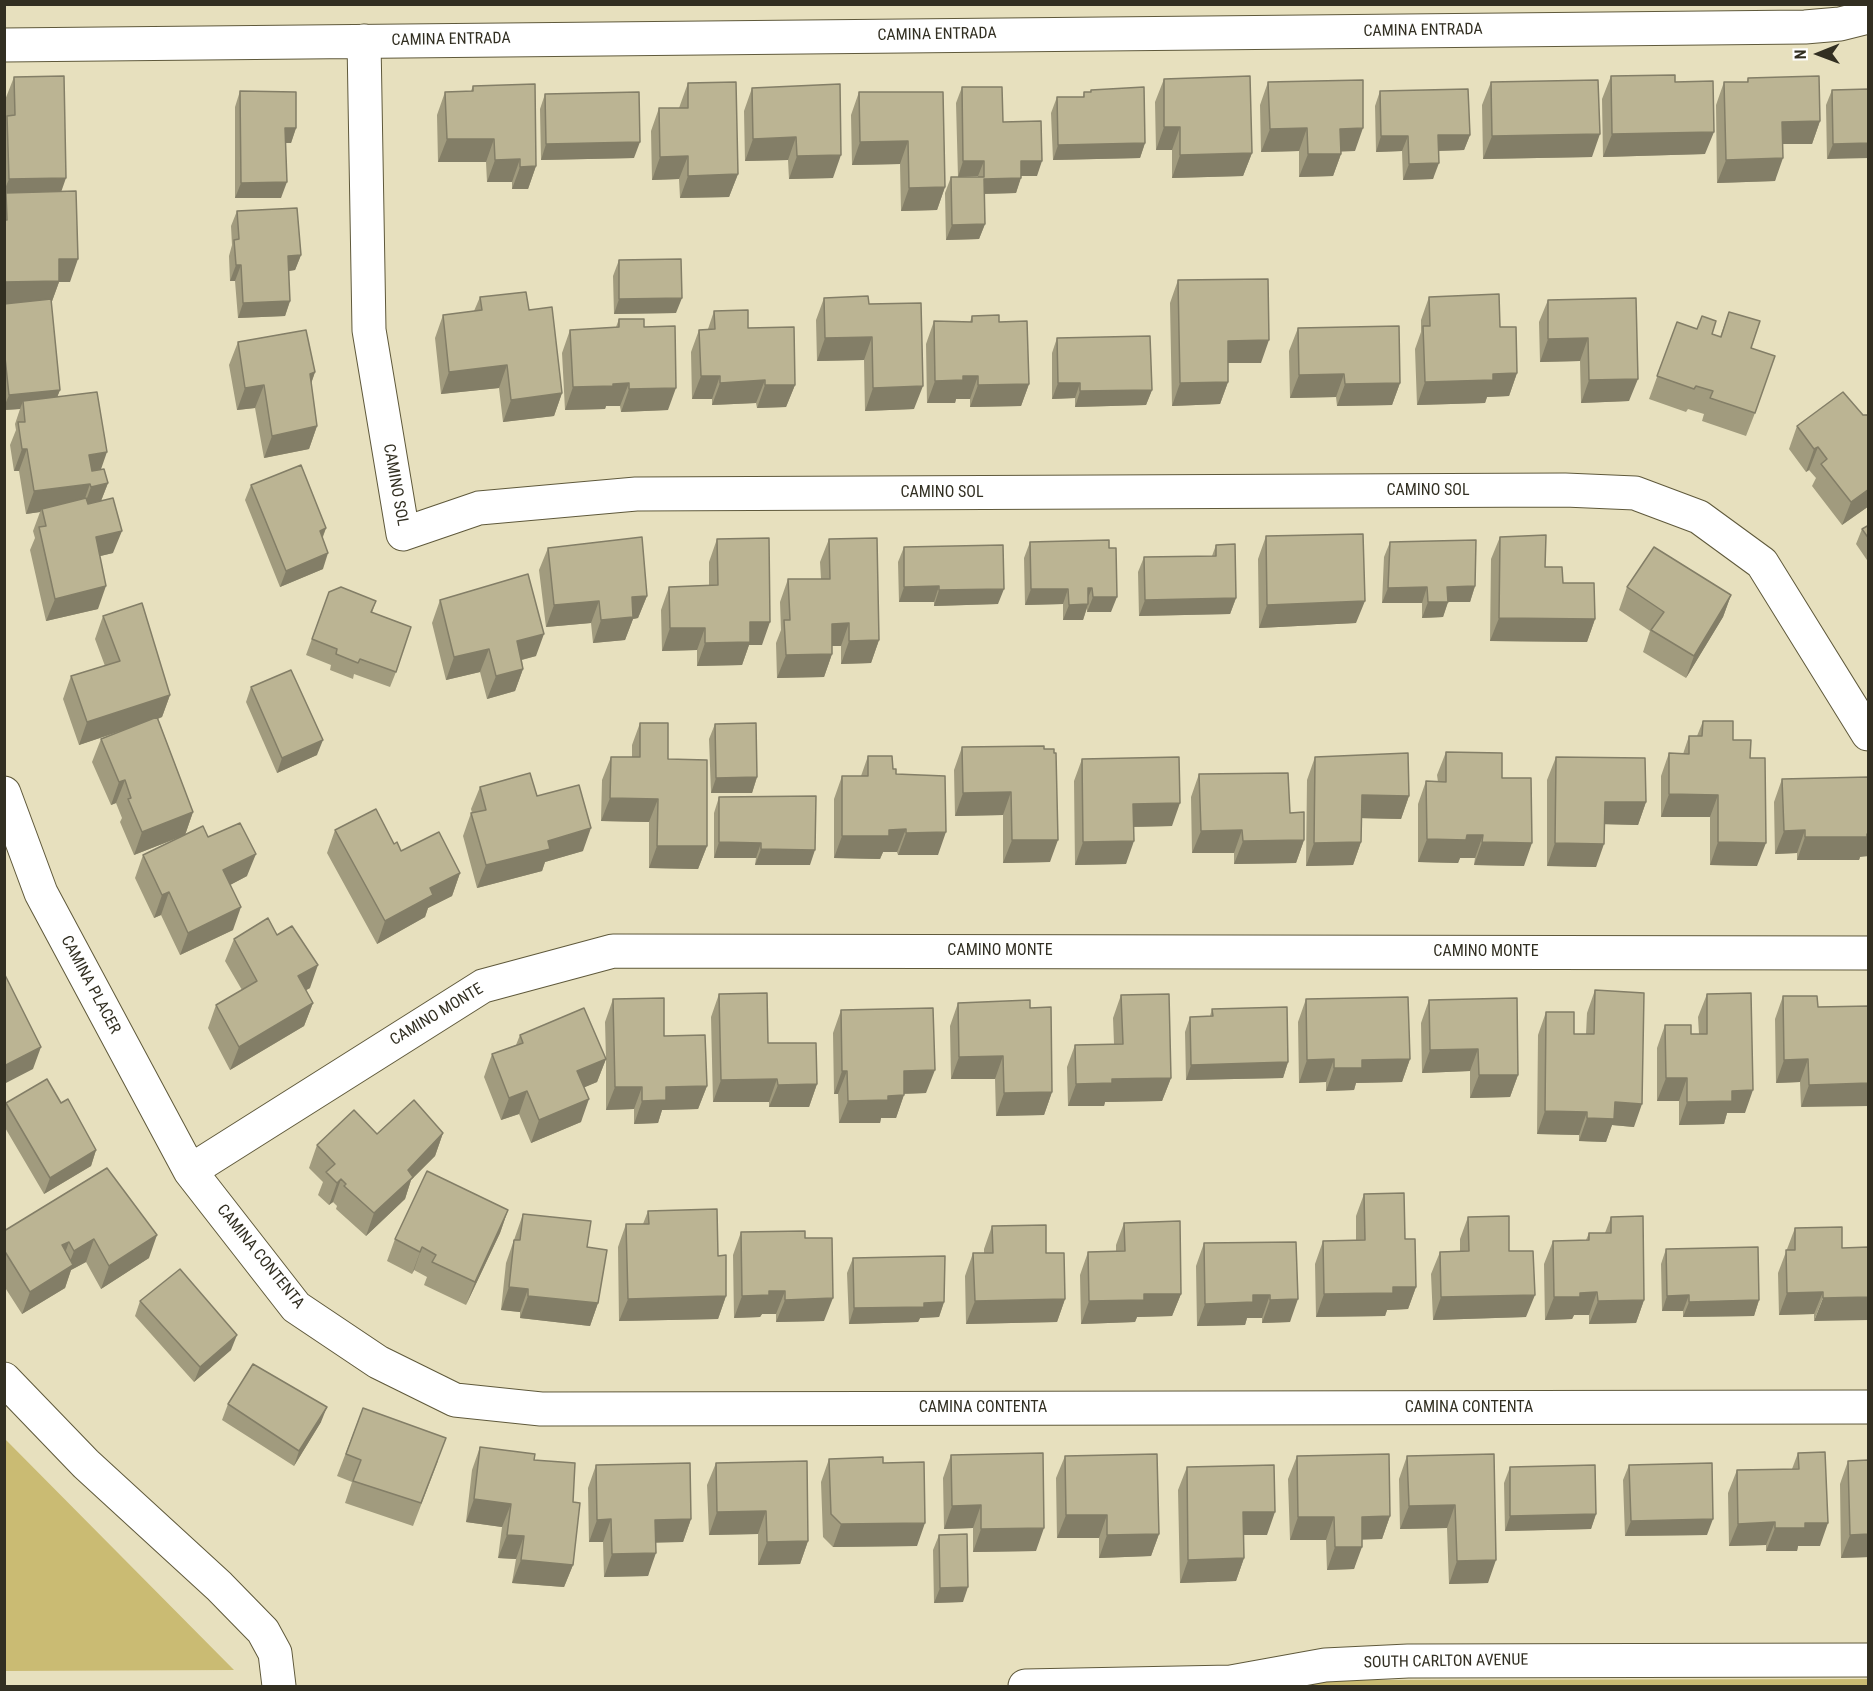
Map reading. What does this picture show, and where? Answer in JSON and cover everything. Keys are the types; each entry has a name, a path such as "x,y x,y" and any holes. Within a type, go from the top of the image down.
{"street":[{"name":"CAMINA ENTRADA","path":"4,45 1805,27 1840,24 1869,17"},
{"name":"CAMINO SOL","path":"364,40 369,330 403,534 479,508 636,494 1541,490 1635,493 1699,517 1762,563 1869,734"},
{"name":"CAMINA PLACER","path":"4,793 41,893 190,1171"},
{"name":"CAMINO MONTE","path":"190,1171 483,986 613,951 1869,952"},
{"name":"CAMINA CONTENTA","path":"190,1171 296,1307 378,1362 456,1400 541,1409 1869,1407"},
{"path":"4,1379 86,1464 219,1586 263,1631 275,1653 279,1686"},
{"name":"SOUTH CARLTON AVENUE","path":"1025,1686 1232,1682 1325,1665 1408,1661 1869,1660"}],"shaded area":[{"path":"5,1439 234,1670 5,1671"},
{"path":"1868,1679 1868,1686 1286,1686 1317,1681 1351,1680"}],"building":[{"path":"1675,75 1675,82 1713,81 1714,132 1612,134 1611,76"},
{"path":"64,76 66,178 9,179 7,116 15,115 14,77"},
{"path":"1250,76 1252,153 1180,155 1180,127 1164,127 1164,79"},
{"path":"1819,76 1820,121 1782,122 1783,158 1726,160 1724,82 1748,82 1748,78"},
{"path":"1363,80 1363,128 1340,129 1341,154 1308,154 1307,128 1270,129 1268,82"},
{"path":"1598,80 1600,134 1492,136 1491,82"},
{"path":"736,82 738,174 688,176 688,156 660,157 659,108 688,108 688,83"},
{"path":"535,84 536,166 520,167 520,159 495,160 494,139 447,139 445,92 473,91 473,86"},
{"path":"840,84 841,155 797,156 796,137 753,139 752,88"},
{"path":"962,87 1002,87 1003,122 1041,121 1042,161 1021,161 1021,178 984,179 985,224 952,225 951,177 984,177 984,161 963,161"},
{"path":"1144,87 1145,143 1058,145 1057,97 1084,97 1084,92 1091,92 1091,90"},
{"path":"1468,89 1470,135 1438,135 1439,163 1409,164 1408,136 1381,136 1380,91"},
{"path":"1869,89 1869,143 1833,144 1832,90"},
{"path":"240,91 296,92 296,128 285,128 287,182 241,183"},
{"path":"639,92 640,142 546,144 545,94"},
{"path":"859,92 943,92 945,187 909,188 908,141 860,142"},
{"path":"76,191 78,259 59,259 59,281 4,282 6,193"},
{"path":"297,208 301,255 288,256 290,301 243,303 241,265 236,265 234,240 239,239 237,211"},
{"path":"681,259 682,298 619,299 619,260"},
{"path":"1268,279 1269,340 1228,341 1228,382 1180,383 1178,280"},
{"path":"526,292 529,310 552,307 562,393 511,400 507,365 449,372 443,315 482,310 480,297"},
{"path":"1499,294 1500,327 1516,327 1517,373 1493,374 1493,380 1425,382 1423,326 1430,326 1429,297"},
{"path":"868,296 869,304 921,303 923,386 873,388 872,337 825,338 824,298"},
{"path":"1636,298 1638,379 1589,380 1588,338 1548,339 1548,300"},
{"path":"51,299 60,390 9,395 4,348 4,304"},
{"path":"748,310 748,328 794,327 795,385 765,385 765,380 720,383 720,376 701,376 699,330 715,329 714,311"},
{"path":"1729,312 1760,321 1751,348 1775,356 1755,413 1710,398 1713,391 1696,386 1694,389 1657,376 1677,322 1697,329 1702,316 1716,321 1712,334 1721,337"},
{"path":"999,315 999,322 1027,321 1029,384 978,385 978,376 963,376 963,380 935,381 934,321 972,322 972,316"},
{"path":"619,319 644,319 644,327 675,326 676,388 629,389 629,383 613,384 613,386 573,387 570,330 619,327"},
{"path":"1399,326 1400,383 1345,384 1344,374 1299,375 1298,328"},
{"path":"306,330 315,372 310,374 317,426 272,436 264,385 245,388 238,342"},
{"path":"1150,336 1152,390 1080,391 1080,383 1058,383 1057,338"},
{"path":"97,392 107,452 89,455 92,471 104,469 108,483 91,487 90,484 34,491 27,449 22,449 18,422 25,422 23,401"},
{"path":"1843,392 1863,415 1869,417 1869,489 1851,502 1821,464 1827,459 1818,447 1814,449 1797,426"},
{"path":"301,465 326,528 320,531 328,553 286,571 251,485"},
{"path":"86,498 88,504 113,498 122,531 96,537 106,586 55,599 39,527 46,526 42,509"},
{"path":"1869,525 1869,539 1862,529"},
{"path":"1363,534 1365,601 1267,605 1266,536"},
{"path":"1546,535 1545,567 1562,567 1563,583 1594,583 1595,619 1499,618 1500,537"},
{"path":"642,537 647,596 632,597 633,617 601,620 599,601 554,605 548,548"},
{"path":"769,538 770,622 750,622 750,642 705,643 705,628 670,628 669,587 718,585 717,539"},
{"path":"877,538 879,640 849,641 849,623 832,624 832,654 786,655 784,620 790,620 788,579 830,579 829,539"},
{"path":"1109,540 1109,548 1116,548 1117,597 1093,597 1092,588 1088,588 1088,604 1069,605 1068,589 1031,589 1030,542"},
{"path":"1476,540 1475,586 1447,587 1448,602 1428,602 1427,587 1388,588 1390,542"},
{"path":"1235,544 1236,598 1145,600 1144,557 1216,556 1216,545"},
{"path":"1003,545 1004,589 939,590 939,586 904,587 904,547"},
{"path":"1654,547 1731,595 1694,656 1651,630 1664,612 1627,587"},
{"path":"528,574 544,634 517,641 523,669 496,676 489,649 454,657 440,600"},
{"path":"341,587 376,601 371,612 411,627 396,672 360,659 358,663 336,654 337,649 312,639 329,592"},
{"path":"142,603 170,695 87,722 71,676 120,661 103,616"},
{"path":"291,670 323,740 282,758 251,687"},
{"path":"157,717 193,812 142,832 128,799 131,798 125,780 119,782 101,739"},
{"path":"1703,721 1733,721 1733,740 1751,740 1750,758 1765,758 1766,843 1718,842 1718,795 1669,794 1669,753 1689,754 1689,736 1702,736"},
{"path":"640,723 668,723 668,759 707,760 707,846 657,846 658,799 610,798 611,757 640,757"},
{"path":"756,723 757,777 716,778 715,724"},
{"path":"1044,746 1044,749 1054,749 1056,753 1058,840 1012,840 1011,792 963,793 962,747"},
{"path":"1446,752 1502,753 1502,778 1531,778 1532,843 1482,842 1483,835 1467,835 1466,840 1427,839 1426,781 1446,782"},
{"path":"1408,753 1409,796 1362,795 1361,842 1314,843 1315,757"},
{"path":"868,756 892,756 893,769 896,769 896,774 945,776 946,832 906,833 906,829 889,830 889,836 842,836 842,776 868,776"},
{"path":"1179,757 1180,803 1133,804 1134,841 1083,842 1082,759"},
{"path":"1556,757 1645,758 1646,802 1605,802 1604,844 1555,843"},
{"path":"530,773 537,796 579,785 591,828 548,841 550,849 486,865 471,813 486,810 480,787"},
{"path":"1288,773 1290,813 1304,812 1304,840 1243,841 1242,830 1201,831 1199,774"},
{"path":"1869,777 1869,834 1867,837 1805,837 1805,830 1784,831 1782,779"},
{"path":"816,796 815,850 761,849 761,843 719,842 719,797"},
{"path":"376,809 394,844 397,842 401,851 439,832 460,873 430,888 433,895 385,921 335,830"},
{"path":"240,823 256,854 223,870 241,907 188,933 169,892 162,895 143,855 203,826 208,837"},
{"path":"268,918 277,935 292,926 318,965 298,976 313,1003 239,1047 216,1005 257,981 234,939"},
{"path":"4,973 41,1047 4,1066"},
{"path":"1595,990 1644,993 1642,1104 1615,1102 1614,1119 1587,1118 1587,1112 1545,1111 1546,1012 1574,1012 1574,1034 1594,1034"},
{"path":"767,993 768,1043 816,1043 817,1084 778,1085 777,1079 721,1080 719,994"},
{"path":"1751,993 1753,1090 1732,1091 1732,1101 1687,1102 1687,1078 1666,1078 1665,1025 1691,1025 1691,1034 1707,1034 1707,994"},
{"path":"1169,994 1171,1078 1112,1079 1112,1083 1076,1084 1075,1045 1123,1044 1121,995"},
{"path":"1783,996 1817,996 1818,1007 1869,1006 1869,1083 1809,1085 1808,1059 1784,1060"},
{"path":"1408,997 1410,1059 1362,1060 1362,1068 1334,1068 1334,1059 1307,1060 1306,999"},
{"path":"664,998 664,1036 705,1035 707,1086 666,1087 666,1100 642,1101 642,1087 615,1087 613,999"},
{"path":"1517,998 1518,1075 1479,1075 1478,1049 1430,1050 1429,1000"},
{"path":"1030,1000 1030,1008 1051,1007 1052,1092 1004,1093 1003,1056 959,1057 958,1003"},
{"path":"1287,1007 1288,1062 1191,1065 1190,1017 1213,1016 1212,1009"},
{"path":"584,1008 606,1059 577,1071 589,1099 539,1120 527,1091 509,1098 492,1054 523,1043 520,1035"},
{"path":"933,1008 935,1070 904,1071 904,1095 888,1096 888,1100 848,1101 847,1071 842,1071 841,1010"},
{"path":"47,1079 61,1103 68,1099 96,1150 50,1178 6,1103"},
{"path":"414,1100 443,1133 408,1170 413,1177 374,1213 344,1186 346,1184 341,1179 337,1183 326,1172 335,1164 317,1145 354,1110 377,1134"},
{"path":"107,1168 157,1235 109,1266 94,1239 74,1251 69,1242 62,1245 73,1265 30,1292 4,1250 4,1231"},
{"path":"427,1171 508,1210 475,1282 432,1262 436,1255 422,1247 420,1252 395,1239"},
{"path":"1404,1193 1405,1239 1415,1239 1416,1287 1393,1287 1393,1293 1324,1294 1323,1241 1365,1240 1364,1194"},
{"path":"717,1209 718,1256 726,1255 726,1296 628,1299 626,1224 649,1224 648,1211"},
{"path":"523,1214 591,1221 587,1247 607,1250 598,1303 528,1296 528,1289 509,1287 514,1240 520,1240"},
{"path":"1509,1216 1509,1251 1533,1251 1535,1295 1441,1297 1440,1252 1469,1251 1468,1217"},
{"path":"1643,1216 1644,1300 1598,1301 1597,1292 1580,1293 1580,1297 1554,1297 1553,1241 1589,1240 1589,1233 1611,1233 1611,1217"},
{"path":"1180,1221 1181,1294 1144,1294 1144,1300 1089,1301 1088,1252 1125,1251 1124,1223"},
{"path":"1046,1225 1046,1253 1064,1253 1065,1299 975,1301 973,1253 993,1253 992,1226"},
{"path":"1842,1227 1842,1248 1869,1247 1869,1297 1823,1298 1823,1292 1787,1293 1786,1250 1795,1250 1795,1228"},
{"path":"805,1231 805,1238 832,1238 833,1298 785,1300 785,1291 769,1291 769,1295 742,1296 741,1232"},
{"path":"1296,1242 1298,1299 1270,1300 1270,1295 1253,1295 1253,1302 1205,1304 1204,1243"},
{"path":"1758,1247 1759,1300 1689,1302 1689,1295 1667,1296 1666,1249"},
{"path":"945,1256 944,1302 924,1303 924,1307 854,1308 853,1258"},
{"path":"180,1269 237,1335 200,1367 140,1301"},
{"path":"253,1364 327,1407 299,1451 228,1404"},
{"path":"363,1408 446,1438 421,1503 353,1481 361,1460 346,1454"},
{"path":"480,1447 535,1454 534,1460 575,1463 573,1502 580,1503 573,1565 521,1560 524,1536 507,1535 511,1504 474,1499"},
{"path":"1825,1452 1828,1523 1805,1523 1805,1528 1775,1528 1775,1522 1738,1524 1737,1470 1799,1469 1798,1453"},
{"path":"1043,1453 1044,1528 981,1529 981,1505 952,1506 951,1455"},
{"path":"1157,1454 1159,1534 1107,1535 1107,1515 1066,1515 1065,1456"},
{"path":"1389,1454 1390,1516 1362,1517 1362,1547 1335,1547 1334,1517 1298,1517 1297,1456"},
{"path":"1494,1454 1496,1560 1457,1561 1455,1505 1409,1506 1407,1456"},
{"path":"883,1457 883,1463 924,1462 925,1523 841,1524 831,1514 829,1459"},
{"path":"1869,1460 1869,1534 1850,1535 1848,1461"},
{"path":"807,1461 808,1541 767,1542 766,1511 717,1512 716,1463"},
{"path":"690,1463 691,1519 655,1520 656,1553 612,1554 611,1519 597,1520 596,1465"},
{"path":"1712,1463 1713,1519 1631,1521 1629,1465"},
{"path":"1274,1465 1275,1512 1243,1512 1244,1558 1188,1560 1187,1467"},
{"path":"1595,1465 1596,1514 1510,1516 1510,1467"},
{"path":"967,1534 968,1587 940,1588 939,1535"}]}
